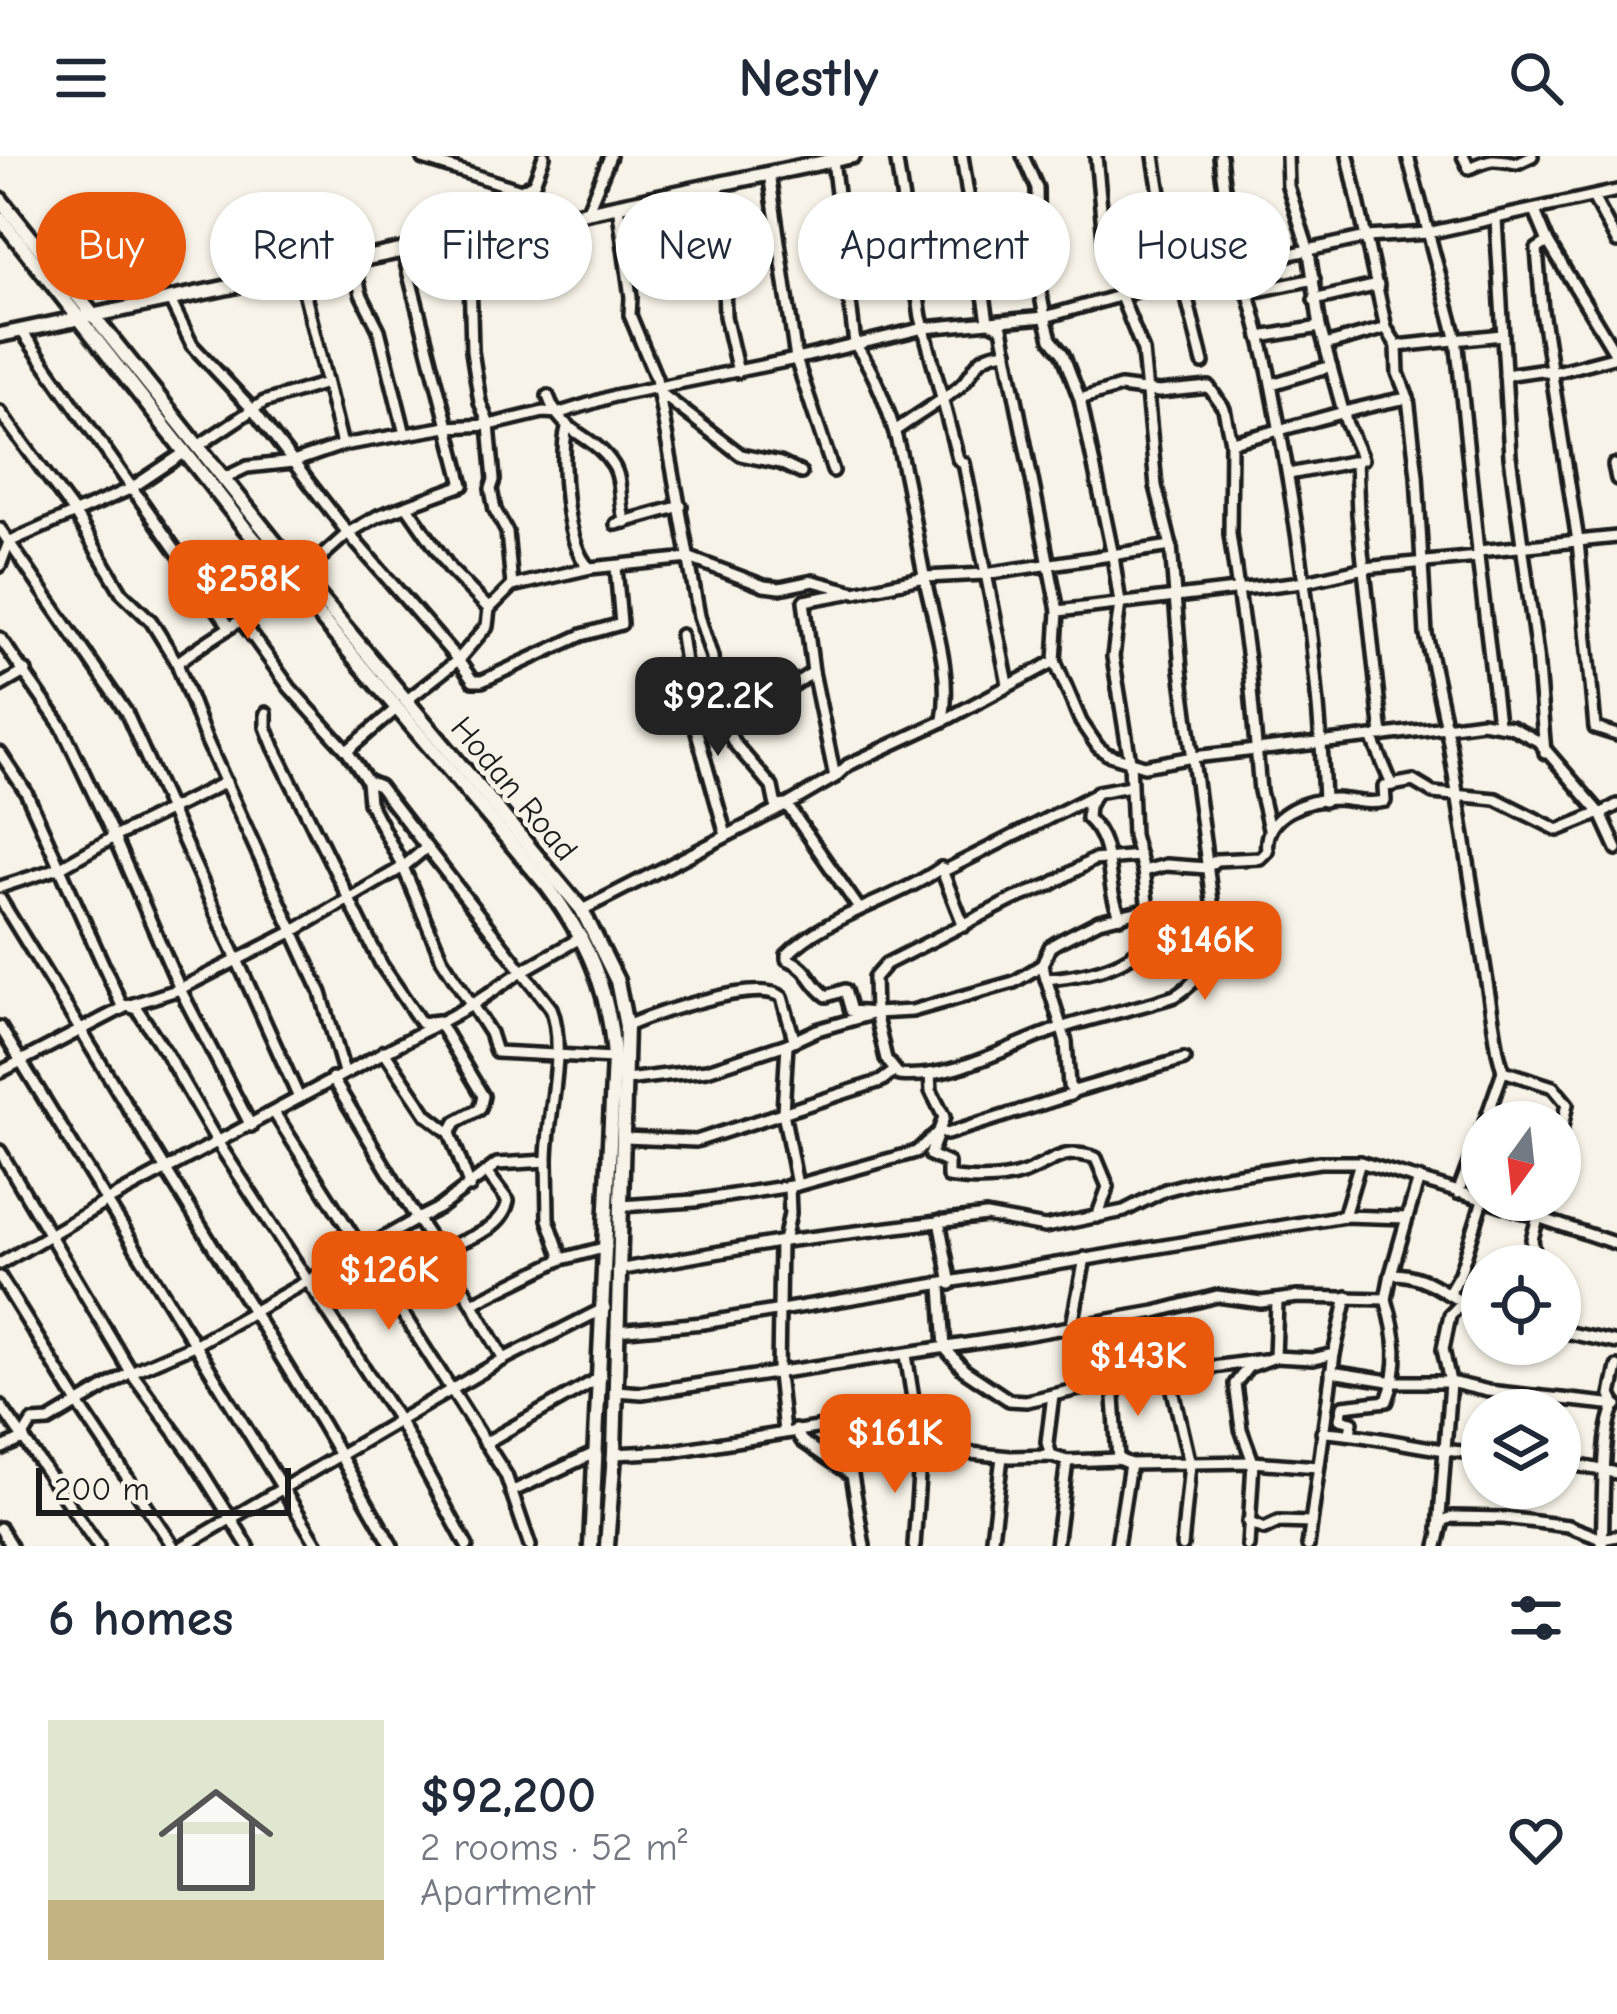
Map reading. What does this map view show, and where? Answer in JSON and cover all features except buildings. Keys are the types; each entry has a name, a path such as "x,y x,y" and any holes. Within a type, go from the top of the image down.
{"main road":[{"path":"679,192 853,156"},
{"name":"Hodan Road","path":"0,199 184,454 401,705 547,886 582,937 608,1004 614,1058 591,1546"},
{"name":"Hodan Road","path":"0,218 198,446 297,580"},
{"path":"0,335 170,300"},
{"name":"Hodan Road","path":"401,705 582,910 616,981 626,1026 626,1079 607,1546"}],"street":[{"path":"423,160 521,190 534,183 544,156"},
{"path":"592,198 610,156"},
{"path":"896,156 924,328 958,459 964,463 1008,684"},
{"path":"962,156 988,321"},
{"path":"1022,156 1037,188 1037,280 1051,339 1063,354 1080,399 1113,556 1120,603 1113,657 1130,761 1133,835 1155,930 1148,943 1092,973 1046,979"},
{"path":"1096,156 1099,192"},
{"path":"1154,156 1161,192"},
{"path":"1220,156 1223,192"},
{"path":"1287,156 1288,186 1310,252 1320,327 1346,422 1362,459 1289,474"},
{"path":"1348,156 1386,328 1397,346 1398,374 1408,398 1426,634 1503,1071 1492,1101"},
{"path":"1408,156 1456,338 1498,723"},
{"path":"1462,156 1469,168 1493,159 1507,158 1517,164 1532,156"},
{"path":"833,160 855,344 895,431 947,670 943,721"},
{"path":"769,173 796,359 832,471"},
{"path":"717,184 725,316 738,372"},
{"path":"1290,256 1367,237 1428,233 1617,191"},
{"path":"1594,199 1617,242"},
{"path":"1504,375 1552,373 1617,356 1535,211"},
{"path":"1496,219 1510,456 1545,753"},
{"path":"1549,242 1537,249 1578,542 1595,728 1617,735"},
{"path":"1290,284 1314,279"},
{"path":"1314,301 1378,285"},
{"path":"170,300 192,345 253,410 348,533 473,681 582,635 621,624 616,567"},
{"path":"306,300 342,445"},
{"path":"364,300 379,330 405,434"},
{"path":"177,663 297,580 348,533 378,516 463,485 417,300"},
{"path":"471,300 472,351 480,402 489,425 492,499 507,532 512,586"},
{"path":"631,300 630,315 656,378 701,626 712,657 716,709 734,743 772,787 776,806 787,805"},
{"path":"224,478 247,467 293,462 342,445 554,413 924,328 1046,317 1107,300"},
{"path":"892,1072 930,1074 1061,1028 1175,996 1198,979 1212,943 1171,546 1156,486 1143,351 1123,300"},
{"path":"1184,300 1203,363"},
{"path":"1249,300 1289,474 1322,741 1324,801"},
{"path":"988,321 1002,328 1049,562 1058,611 1055,661 1081,722 1098,747 1144,766 1465,722 1498,723 1529,735 1600,813 1617,849"},
{"path":"1260,337 1320,327"},
{"path":"1325,345 1386,328"},
{"path":"21,330 229,626"},
{"path":"1397,346 1502,335"},
{"path":"895,431 952,393 980,357 1007,351"},
{"path":"1272,384 1331,367"},
{"path":"198,446 264,401 326,383"},
{"path":"1080,399 1120,387 1146,391 1209,387 1224,409 1231,442 1229,534 1259,791 1269,829"},
{"path":"655,389 741,454 802,473"},
{"path":"548,396 567,428 587,438 615,467 620,523 681,506"},
{"path":"1231,442 1282,431 1345,409 1408,398"},
{"path":"0,412 75,514 122,593 151,621 177,663 328,1013 344,1072"},
{"path":"567,428 561,474 578,550 583,564 590,568"},
{"path":"0,566 9,542 130,489 184,454"},
{"path":"1356,461 1377,736 1392,785"},
{"path":"1614,465 1617,478"},
{"path":"408,508 451,570 488,609"},
{"path":"0,529 126,712 299,1098"},
{"path":"1058,611 1617,537"},
{"path":"835,778 804,601 925,578 985,574 1171,546"},
{"path":"347,751 458,660 487,626 488,609 512,586 590,568 690,558 764,586 780,588 813,581 860,591"},
{"path":"241,620 367,782 369,802 450,974 490,1033 496,1052 614,1058"},
{"path":"681,635 693,718 726,835"},
{"path":"0,638 62,727 180,989 250,1126"},
{"path":"582,910 787,805 835,778 848,765 1055,661"},
{"path":"0,686 26,671"},
{"path":"724,719 732,710 786,690 813,672"},
{"path":"266,713 274,747 400,995 421,1023 439,1021"},
{"path":"0,753 26,792 121,1004 137,1009 145,1020 218,1143 400,1423 467,1546"},
{"path":"1143,871 1166,865 1207,868 1216,860 1260,858 1268,850 1265,836 1269,829 1291,809 1336,799 1366,805 1385,801 1384,787 1413,781 1433,793 1496,799 1558,830 1617,805"},
{"path":"0,886 59,868 171,806 226,782"},
{"path":"367,782 379,786 556,1020 558,1057 548,1118 548,1219 562,1259"},
{"path":"941,868 946,870 1094,795 1130,786"},
{"path":"1094,795 1087,818 1101,831 1121,917"},
{"path":"787,805 858,907"},
{"path":"0,1072 127,1006 180,989 239,960 403,867 426,848"},
{"path":"892,1072 875,1013 877,971 1094,860 1139,856"},
{"path":"941,868 916,886 858,907 786,957 806,967 827,996 845,990 851,1011 912,1011 1014,982 1042,965 1050,947 1058,942 1100,921 1148,909"},
{"path":"941,868 964,926"},
{"path":"0,899 392,1546"},
{"path":"0,1264 109,1200 472,1005 582,937"},
{"path":"1042,965 1061,1028 1069,1086 1074,1090"},
{"path":"626,1026 753,991 772,991 782,998 790,1042 783,1112 793,1186 782,1242 778,1374 790,1431 852,1475 864,1546"},
{"path":"626,1079 707,1070 875,1013"},
{"path":"439,1021 483,1096 480,1109 456,1122 450,1133"},
{"path":"0,1027 318,1546"},
{"path":"384,1051 427,1115 450,1133 470,1187"},
{"path":"939,1131 947,1134 1048,1104 1074,1090 1184,1059"},
{"path":"1503,1071 1553,1087 1565,1101"},
{"path":"625,1138 696,1141 881,1081 892,1072"},
{"path":"930,1074 931,1091 944,1118 930,1155 948,1163 948,1177 981,1181 1008,1177 1074,1151 1096,1158 1108,1187 1097,1217"},
{"path":"332,1078 504,1359"},
{"path":"274,1114 506,1475 530,1546"},
{"path":"621,1206 793,1186 916,1152 939,1131"},
{"path":"0,1151 131,1372 190,1453 248,1546"},
{"path":"0,1449 21,1440 32,1422 50,1421 131,1372 196,1344 362,1252 470,1187 497,1164 548,1161"},
{"path":"617,1270 782,1242 986,1216 1045,1227 1124,1211 1165,1190 1206,1179 1299,1164 1360,1162 1459,1193 1461,1187"},
{"path":"1344,1216 1360,1162"},
{"path":"439,1251 497,1224 506,1215 508,1201 487,1173"},
{"path":"1350,1433 1352,1422 1340,1420 1343,1406 1387,1401 1395,1382 1398,1353 1387,1299 1419,1179"},
{"path":"616,1331 703,1324 1344,1216 1407,1218"},
{"path":"939,1221 946,1285 945,1348 964,1370 1009,1400 1026,1401 1169,1372 1334,1354"},
{"path":"1449,1292 1477,1221"},
{"path":"1555,1221 1617,1244"},
{"path":"472,1303 562,1259 607,1247"},
{"path":"1072,1325 1085,1258"},
{"path":"1391,1274 1411,1274 1449,1292 1461,1304 1450,1315 1443,1349 1450,1382 1437,1546"},
{"path":"0,1277 173,1546"},
{"path":"615,1391 642,1393 945,1348 1155,1312 1217,1296 1277,1302 1298,1297 1387,1299"},
{"path":"1308,1546 1331,1372 1347,1297"},
{"path":"1270,1358 1277,1302"},
{"path":"184,1546 504,1359 605,1308"},
{"path":"1581,1335 1617,1343"},
{"path":"906,1354 921,1448 914,1546"},
{"path":"1248,1546 1253,1462 1241,1429 1235,1384 1248,1367 1270,1358"},
{"path":"1616,1405 1611,1395 1617,1367"},
{"path":"1169,1372 1190,1464 1182,1546"},
{"path":"1331,1372 1395,1382 1450,1382 1488,1391 1616,1405"},
{"path":"485,1443 601,1378"},
{"path":"1113,1382 1124,1462 1117,1546"},
{"path":"1051,1456 1047,1442 1053,1395"},
{"path":"1602,1542 1612,1472 1610,1411 1616,1405"},
{"path":"0,1406 98,1546"},
{"path":"614,1454 674,1451 916,1412"},
{"path":"1322,1432 1461,1453"},
{"path":"921,1448 1067,1461 1318,1467"},
{"path":"511,1492 597,1453"},
{"path":"991,1546 1002,1457"},
{"path":"1056,1546 1067,1461"},
{"path":"1581,1466 1612,1472"},
{"path":"1439,1530 1452,1517 1504,1518 1568,1526 1602,1542 1617,1536"},
{"path":"1248,1522 1264,1529 1279,1522 1311,1523"},
{"path":"0,1528 11,1546"}]}
